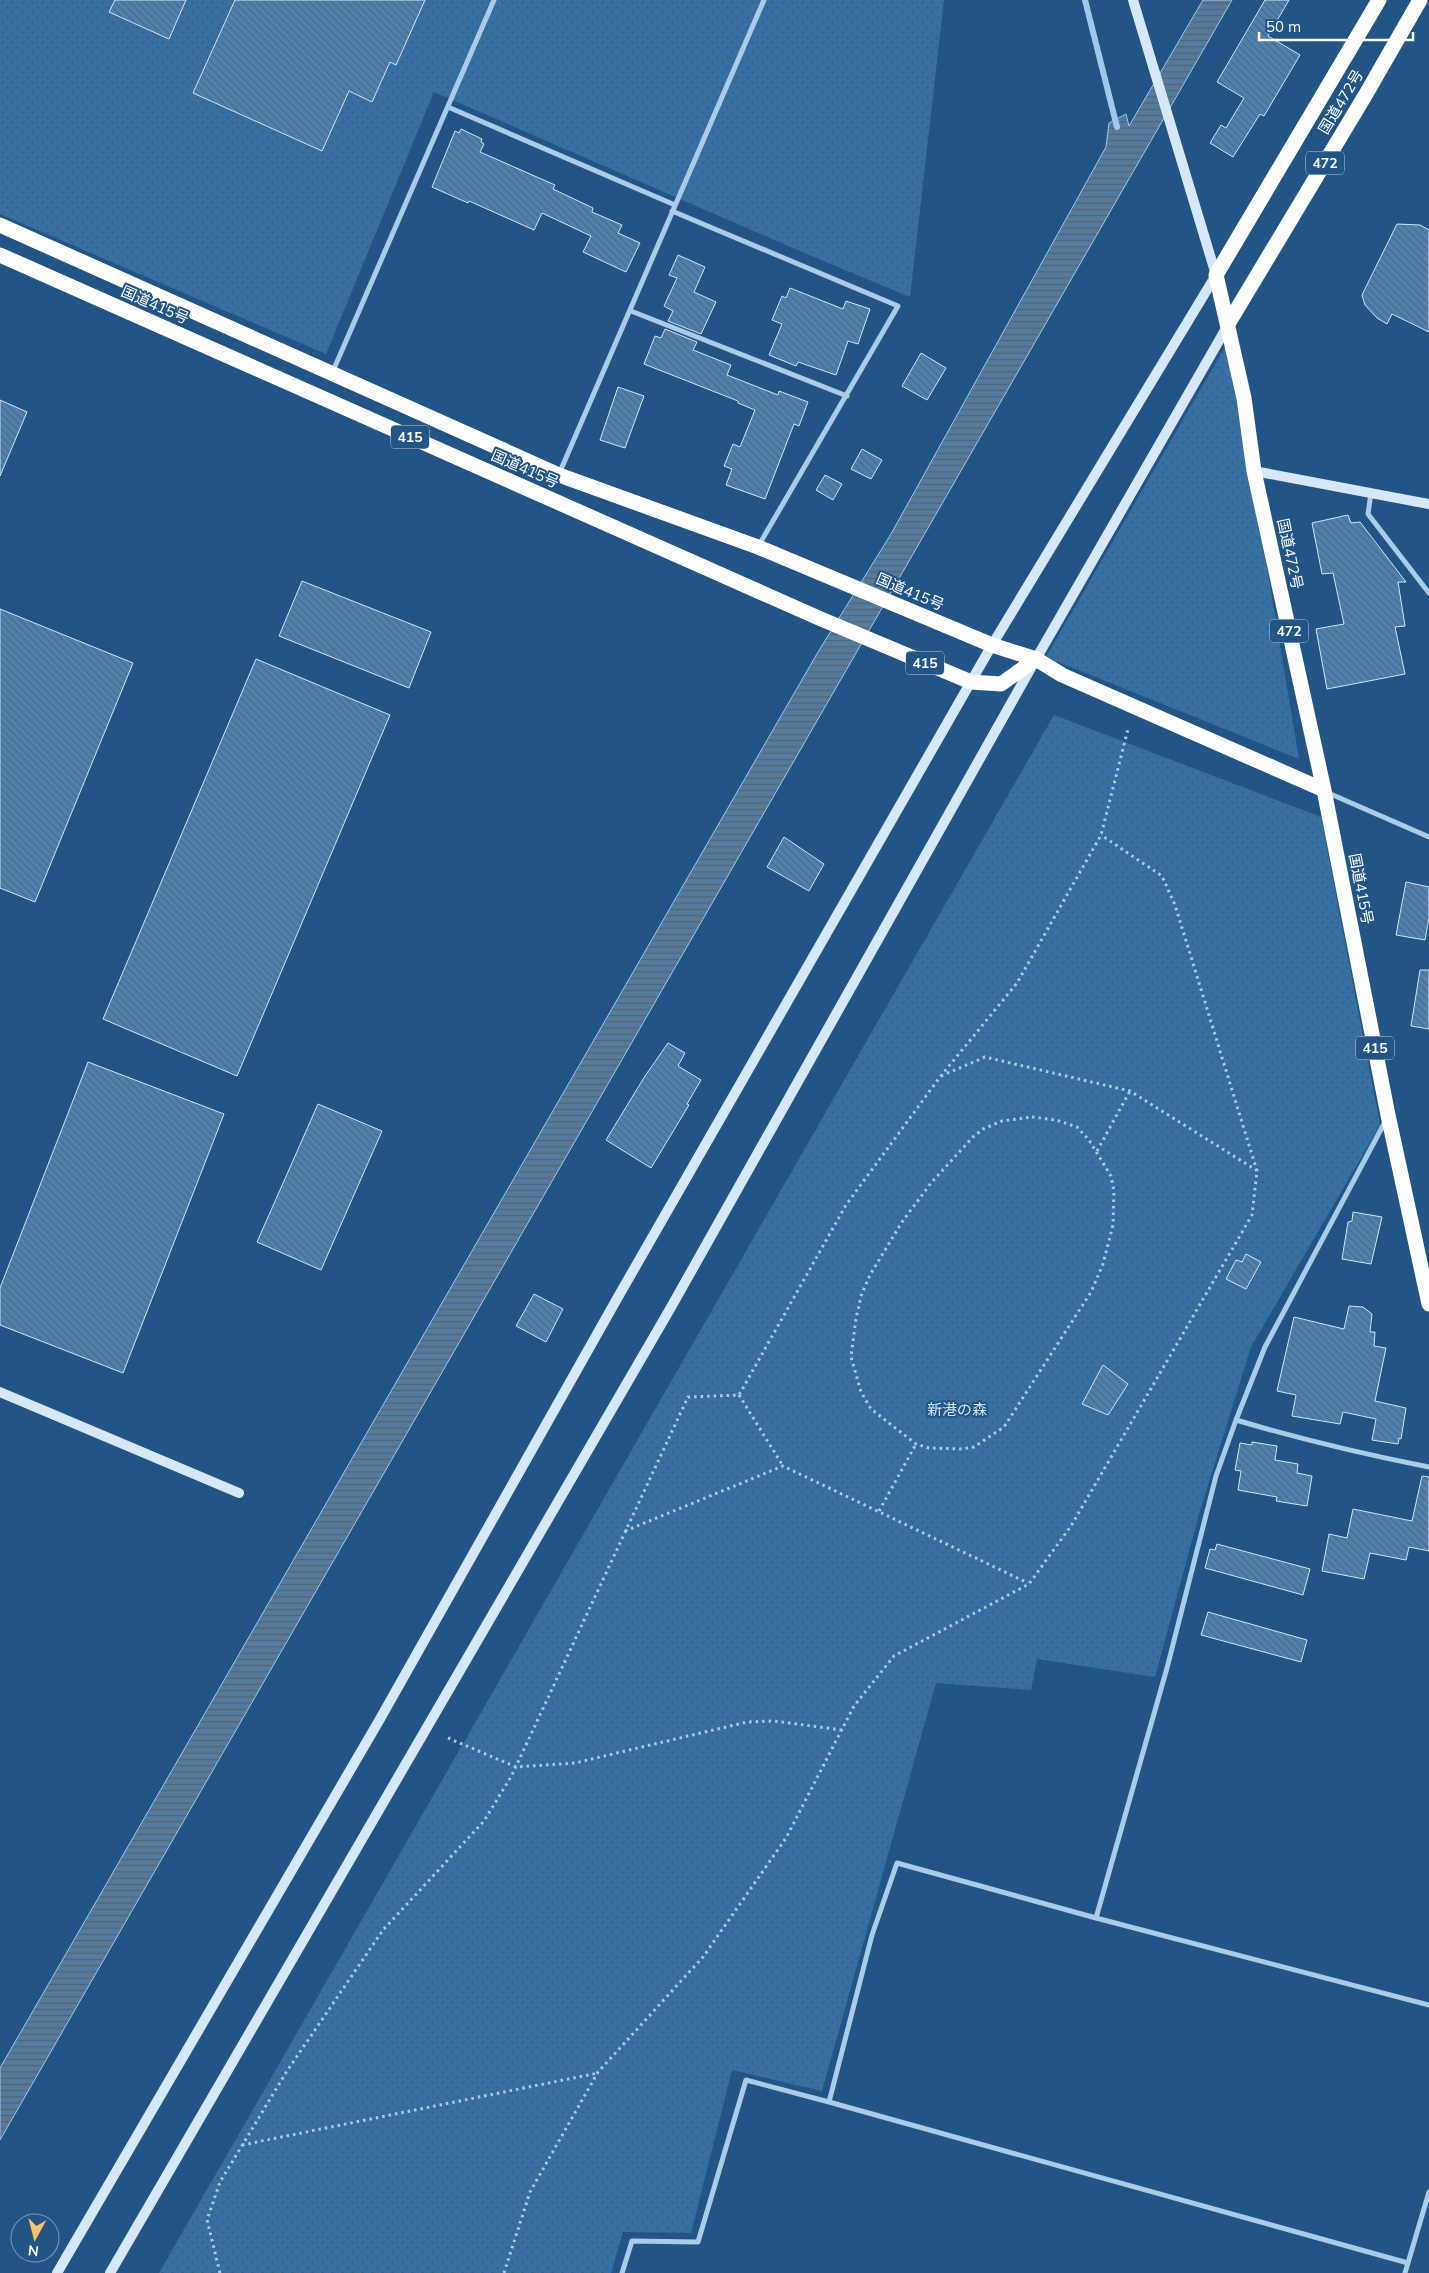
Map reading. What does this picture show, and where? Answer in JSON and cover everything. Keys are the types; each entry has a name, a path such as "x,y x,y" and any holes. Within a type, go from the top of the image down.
{"highway":[{"name":"国道472号","path":"1324,790 1254,471 1244,398 1216,275 1379,0"},
{"name":"国道472号","path":"1228,324 1420,0"},
{"name":"国道415号","path":"0,225 559,475 758,547 992,645 1036,659 1062,675 1324,790 1388,1115 1429,1304"},
{"name":"国道415号","path":"0,255 821,619 971,682 1001,684 1036,659"}],"street":[{"path":"332,374 494,0"},
{"path":"559,475 764,0"},
{"path":"57,2273 375,1728 618,1297 992,645 1216,275 1132,0"},
{"path":"448,107 675,205"},
{"path":"672,211 898,306 758,547"},
{"path":"631,311 847,396"},
{"path":"110,2273 670,1309 1036,659 1228,324"},
{"path":"1254,471 1429,504"},
{"path":"1371,493 1368,514 1429,593"},
{"path":"1324,790 1429,837"},
{"path":"1096,1918 1167,1668 1216,1476 1236,1420 1265,1347 1388,1115"},
{"path":"0,1392 239,1493"},
{"path":"1236,1420 1364,1454 1429,1466"},
{"path":"829,2102 872,1935 897,1863 1096,1918 1429,2005"},
{"path":"622,2273 632,2241 698,2242 746,2080 1408,2263"},
{"path":"1405,2273 1429,2192"}],"path":[{"path":"739,1394 846,1205 940,1077 1017,983 1101,835 1128,729"},
{"path":"504,2273 530,2192 598,2072 709,1949 786,1838 854,1706 894,1656 1028,1584 1071,1526 1252,1214 1257,1171 1176,905 1162,876 1101,835"},
{"path":"940,1077 985,1057 1130,1091 1257,1171"},
{"path":"1096,1152 1130,1091"},
{"path":"1032,1117 1063,1122 1077,1127 1089,1140 1096,1152 1111,1176 1114,1205 1110,1238 1091,1292 1004,1427 974,1447 948,1450 929,1448 916,1444 871,1409 861,1392 851,1357 856,1318 862,1293 870,1275 902,1222 931,1183 972,1137 983,1128 1002,1120 1032,1117"},
{"path":"739,1394 783,1466 1028,1584"},
{"path":"220,2273 207,2220 220,2182 287,2071 383,1930 484,1821 516,1767 688,1398 739,1394"},
{"path":"879,1512 916,1444"},
{"path":"625,1530 783,1466"},
{"path":"448,1738 516,1767 575,1763 747,1722 774,1721 842,1730"},
{"path":"242,2145 598,2072"}],"green space":[{"path":"0,0 944,0 910,297 434,92 326,354 0,214"},
{"path":"1229,340 1299,759 1046,657"},
{"name":"新港の森","path":"1054,715 1321,817 1380,1125 1251,1347 1200,1511 1155,1677 1037,1659 1031,1690 936,1683 822,2091 732,2070 691,2233 623,2232 611,2273 159,2273"}],"shaded area":[{"path":"1203,0 1232,0 0,2140 0,2068 818,652 891,534 1106,147 1109,123 1126,114 1129,126"}],"building":[{"path":"115,0 186,0 169,39 109,12"},
{"path":"235,0 425,0 396,65 390,62 372,102 349,91 322,151 193,93"},
{"path":"1265,0 1289,0 1268,36 1300,55 1264,116 1260,114 1233,157 1210,143 1221,125 1226,128 1244,98 1217,82"},
{"path":"461,129 482,139 481,142 484,144 480,152 555,185 553,189 593,208 592,212 622,225 618,233 640,243 626,272 583,252 591,236 542,213 534,230 432,187 455,131 459,133"},
{"path":"1397,224 1420,225 1429,230 1429,332 1392,314 1387,324 1377,318 1365,305 1362,295"},
{"path":"678,255 705,267 694,292 716,302 701,334 668,321 673,311 664,306 677,278 669,275"},
{"path":"790,288 843,309 846,301 870,309 858,344 848,341 836,375 798,362 796,366 769,355 782,324 772,320 782,296 786,298"},
{"path":"665,329 697,342 693,350 731,365 727,375 778,395 779,391 808,402 799,426 794,424 765,499 726,485 732,469 724,466 733,444 740,447 755,410 738,403 738,401 644,364 655,336 661,338"},
{"path":"921,353 946,368 927,400 902,386"},
{"path":"618,387 644,396 625,448 600,440"},
{"path":"0,400 27,412 0,476"},
{"path":"862,449 882,460 871,479 851,469"},
{"path":"825,475 842,484 833,500 816,490"},
{"path":"1348,515 1351,523 1360,522 1406,582 1398,582 1405,626 1395,627 1405,674 1327,689 1316,629 1344,624 1333,573 1322,574 1312,523"},
{"path":"302,581 431,632 409,688 279,636"},
{"path":"0,609 133,663 35,902 0,888"},
{"path":"256,659 390,715 237,1076 103,1019"},
{"path":"784,837 824,864 809,891 767,867"},
{"path":"1406,882 1429,887 1429,918 1425,940 1396,935"},
{"path":"1420,970 1429,970 1429,1029 1411,1026"},
{"path":"668,1043 685,1053 678,1066 701,1080 687,1104 689,1105 651,1168 606,1140 645,1076"},
{"path":"88,1062 224,1114 123,1373 0,1325 0,1288"},
{"path":"318,1104 382,1131 321,1270 257,1242"},
{"path":"1353,1212 1382,1217 1371,1264 1342,1259 1348,1222 1352,1221"},
{"path":"1246,1254 1261,1262 1246,1289 1226,1279 1236,1260 1242,1262"},
{"path":"534,1294 563,1309 546,1342 516,1326"},
{"path":"1349,1306 1363,1307 1372,1314 1370,1332 1375,1332 1374,1346 1386,1348 1375,1401 1406,1408 1401,1439 1399,1438 1398,1444 1372,1440 1376,1419 1343,1412 1340,1424 1292,1416 1296,1395 1277,1391 1294,1317 1344,1329"},
{"path":"1103,1365 1128,1384 1108,1415 1082,1404"},
{"path":"1252,1442 1277,1446 1275,1460 1298,1464 1297,1473 1312,1476 1307,1506 1276,1501 1277,1497 1238,1490 1241,1471 1235,1470 1240,1443 1252,1445"},
{"path":"1422,1476 1429,1477 1429,1551 1409,1547 1406,1560 1370,1553 1364,1579 1322,1571 1329,1534 1347,1538 1353,1509 1412,1521"},
{"path":"1217,1544 1310,1569 1303,1595 1205,1568 1210,1549 1215,1550"},
{"path":"1208,1612 1307,1640 1301,1662 1201,1635"}],"waterway":[{"path":"1085,0 1117,127"}]}
